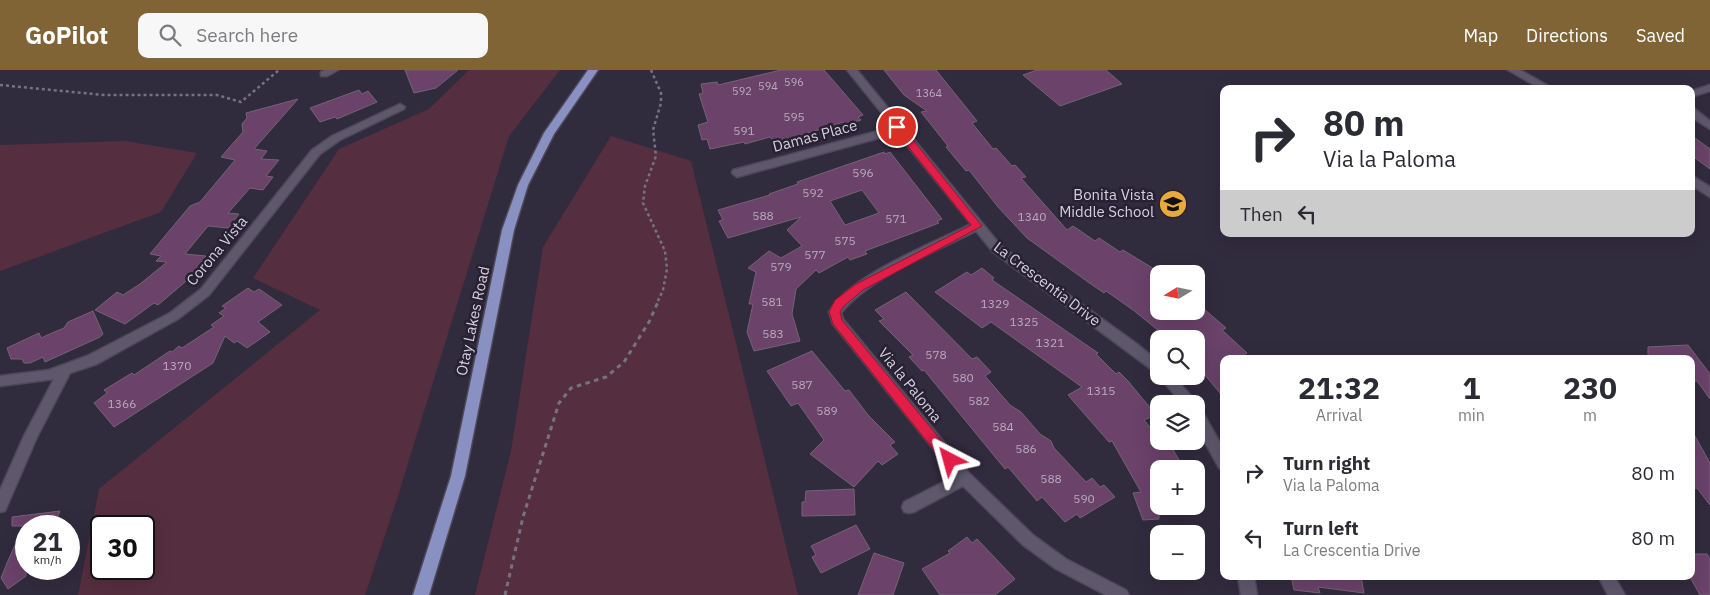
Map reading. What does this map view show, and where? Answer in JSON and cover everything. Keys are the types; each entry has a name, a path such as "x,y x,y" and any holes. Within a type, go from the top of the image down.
{"main road":[{"name":"Otay Lakes Road","path":"421,595 458,476 508,230 523,185 549,133 593,70"}],"street":[{"name":"La Crescentia Drive","path":"852,70 997,249 1150,362"},
{"path":"1513,70 1541,85"},
{"path":"1695,93 1710,88"},
{"name":"Corona Vista","path":"0,381 65,370 92,360 166,320 199,297 260,225 316,152 336,138 400,107"},
{"path":"1695,116 1710,126"},
{"name":"Damas Place","path":"738,172 899,129"},
{"path":"1695,183 1710,193"},
{"name":"Via la Paloma","path":"977,226 860,287 839,303 835,312 837,321 965,478 1028,540 1061,564 1121,595"},
{"path":"0,506 31,436 65,370"},
{"path":"1174,385 1182,395"},
{"path":"1205,429 1220,457"},
{"path":"909,507 965,478"},
{"path":"1247,580 1249,595"},
{"path":"1608,580 1617,595"}],"path":[{"path":"0,85 104,95 217,95 241,102 279,70"},
{"path":"505,595 524,517 559,403 571,388 606,377 624,362 648,322 663,290 667,269 665,251 643,203 645,186 656,156 653,130 661,103 661,93 651,70"}],"shaded area":[{"path":"469,70 560,70 509,136 397,499 365,595 78,595 90,534 90,580 155,580 155,515 94,515 99,489 320,310 253,278 339,149 429,109"},
{"path":"611,136 691,161 798,595 475,595 511,451 543,247"},
{"path":"125,141 197,153 161,212 0,271 0,145"}],"building":[{"path":"405,70 458,70 436,88 414,93"},
{"path":"781,70 824,70 863,115 858,117 861,120 846,125 844,122 775,143 770,137 745,144 744,142 710,149 707,139 702,140 698,125 708,122 699,94 703,93 701,84 717,82 718,85"},
{"path":"884,70 936,70 977,121 972,123 993,149 996,148 1012,166 1015,165 1026,177 1021,178 1067,230 1073,226 1095,241 1099,238 1120,252 1123,250 1150,266 1150,320 1205,320 1205,310 1226,328 1222,330 1247,353 1243,355 1220,355 1220,393 1205,375 1205,330 1158,330 1106,291 1104,293 1027,238 998,207 969,170 966,171 946,147 948,146 921,112 927,111 904,95"},
{"path":"1037,70 1106,70 1122,84 1060,106 1023,75"},
{"path":"359,90 362,94 368,91 377,102 337,119 335,117 320,122 310,108"},
{"path":"298,99 254,149 267,151 261,159 279,160 266,176 273,177 263,190 250,188 228,213 239,214 228,228 208,226 185,254 206,256 185,282 158,305 154,303 125,324 95,310 117,292 123,295 140,284 167,262 156,261 161,256 150,254 190,206 200,202 235,160 221,157 243,132 242,124 247,118 246,113"},
{"path":"1695,138 1710,149 1710,169 1695,158"},
{"path":"884,152 885,154 890,152 942,219 937,221 939,223 865,251 867,254 850,260 848,257 819,273 816,270 796,289 792,314 800,341 754,351 747,332 753,304 749,304 756,272 748,268 769,251 781,258 802,246 787,230 801,217 728,238 719,221 723,220 718,210 770,195 798,184 797,182","holes":["862,190 879,213 845,225 830,201"]},
{"path":"982,268 994,278 992,280 1098,353 1096,354 1116,374 1119,372 1128,381 1150,408 1150,418 1144,420 1150,427 1150,450 1173,450 1179,460 1150,460 1150,515 1159,515 1159,519 1143,520 1133,493 1141,492 1112,441 1109,442 1068,395 1082,387 991,322 982,328 935,292 967,272 971,275"},
{"path":"248,288 254,292 259,289 282,305 258,322 270,332 247,348 237,341 234,343 225,336 213,363 114,427 94,403 107,393 104,390 132,373 134,375 179,346 182,348 214,327 211,325 224,316 219,313 226,308 222,306"},
{"path":"906,292 972,359 977,357 991,372 985,376 1010,405 1021,412 1040,434 1051,441 1054,448 1086,482 1092,478 1100,487 1104,485 1115,497 1080,518 1077,514 1065,522 1042,497 1037,501 1008,467 1005,469 924,370 922,371 909,357 913,355 879,321 884,319 875,310"},
{"path":"93,311 103,334 100,337 45,362 43,357 30,363 24,363 22,359 11,359 7,348 39,333 41,338 64,328 68,322"},
{"path":"1688,345 1710,374 1710,399 1697,381 1695,381 1695,355 1648,355 1648,347"},
{"path":"812,351 845,391 849,390 868,415 895,442 890,445 898,454 882,465 878,461 854,487 810,454 824,440 798,403 791,406 767,371"},
{"path":"1695,436 1710,463 1710,505 1697,488 1695,488"},
{"path":"854,489 855,515 802,516 802,502 805,502 806,491"},
{"path":"60,511 58,515 28,515"},
{"path":"12,517 15,517 15,526 12,526"},
{"path":"856,525 870,549 821,573 812,557 816,555 811,546"},
{"path":"967,537 972,543 977,539 1015,579 995,595 940,595 922,569 950,553 948,551"},
{"path":"15,545 15,580 20,580 8,589 1,578"},
{"path":"874,553 904,563 893,595 858,595"},
{"path":"1695,554 1707,554 1710,559 1710,595 1700,595 1692,580 1695,580"},
{"path":"1292,580 1362,580 1364,593 1318,587 1320,593 1294,590"}],"place":[{"name":"Bonita Vista Middle School","path":"1173,204"}],"route":[{"path":"897,127 977,226 860,287 839,303 835,312 837,321 950,460"}]}
